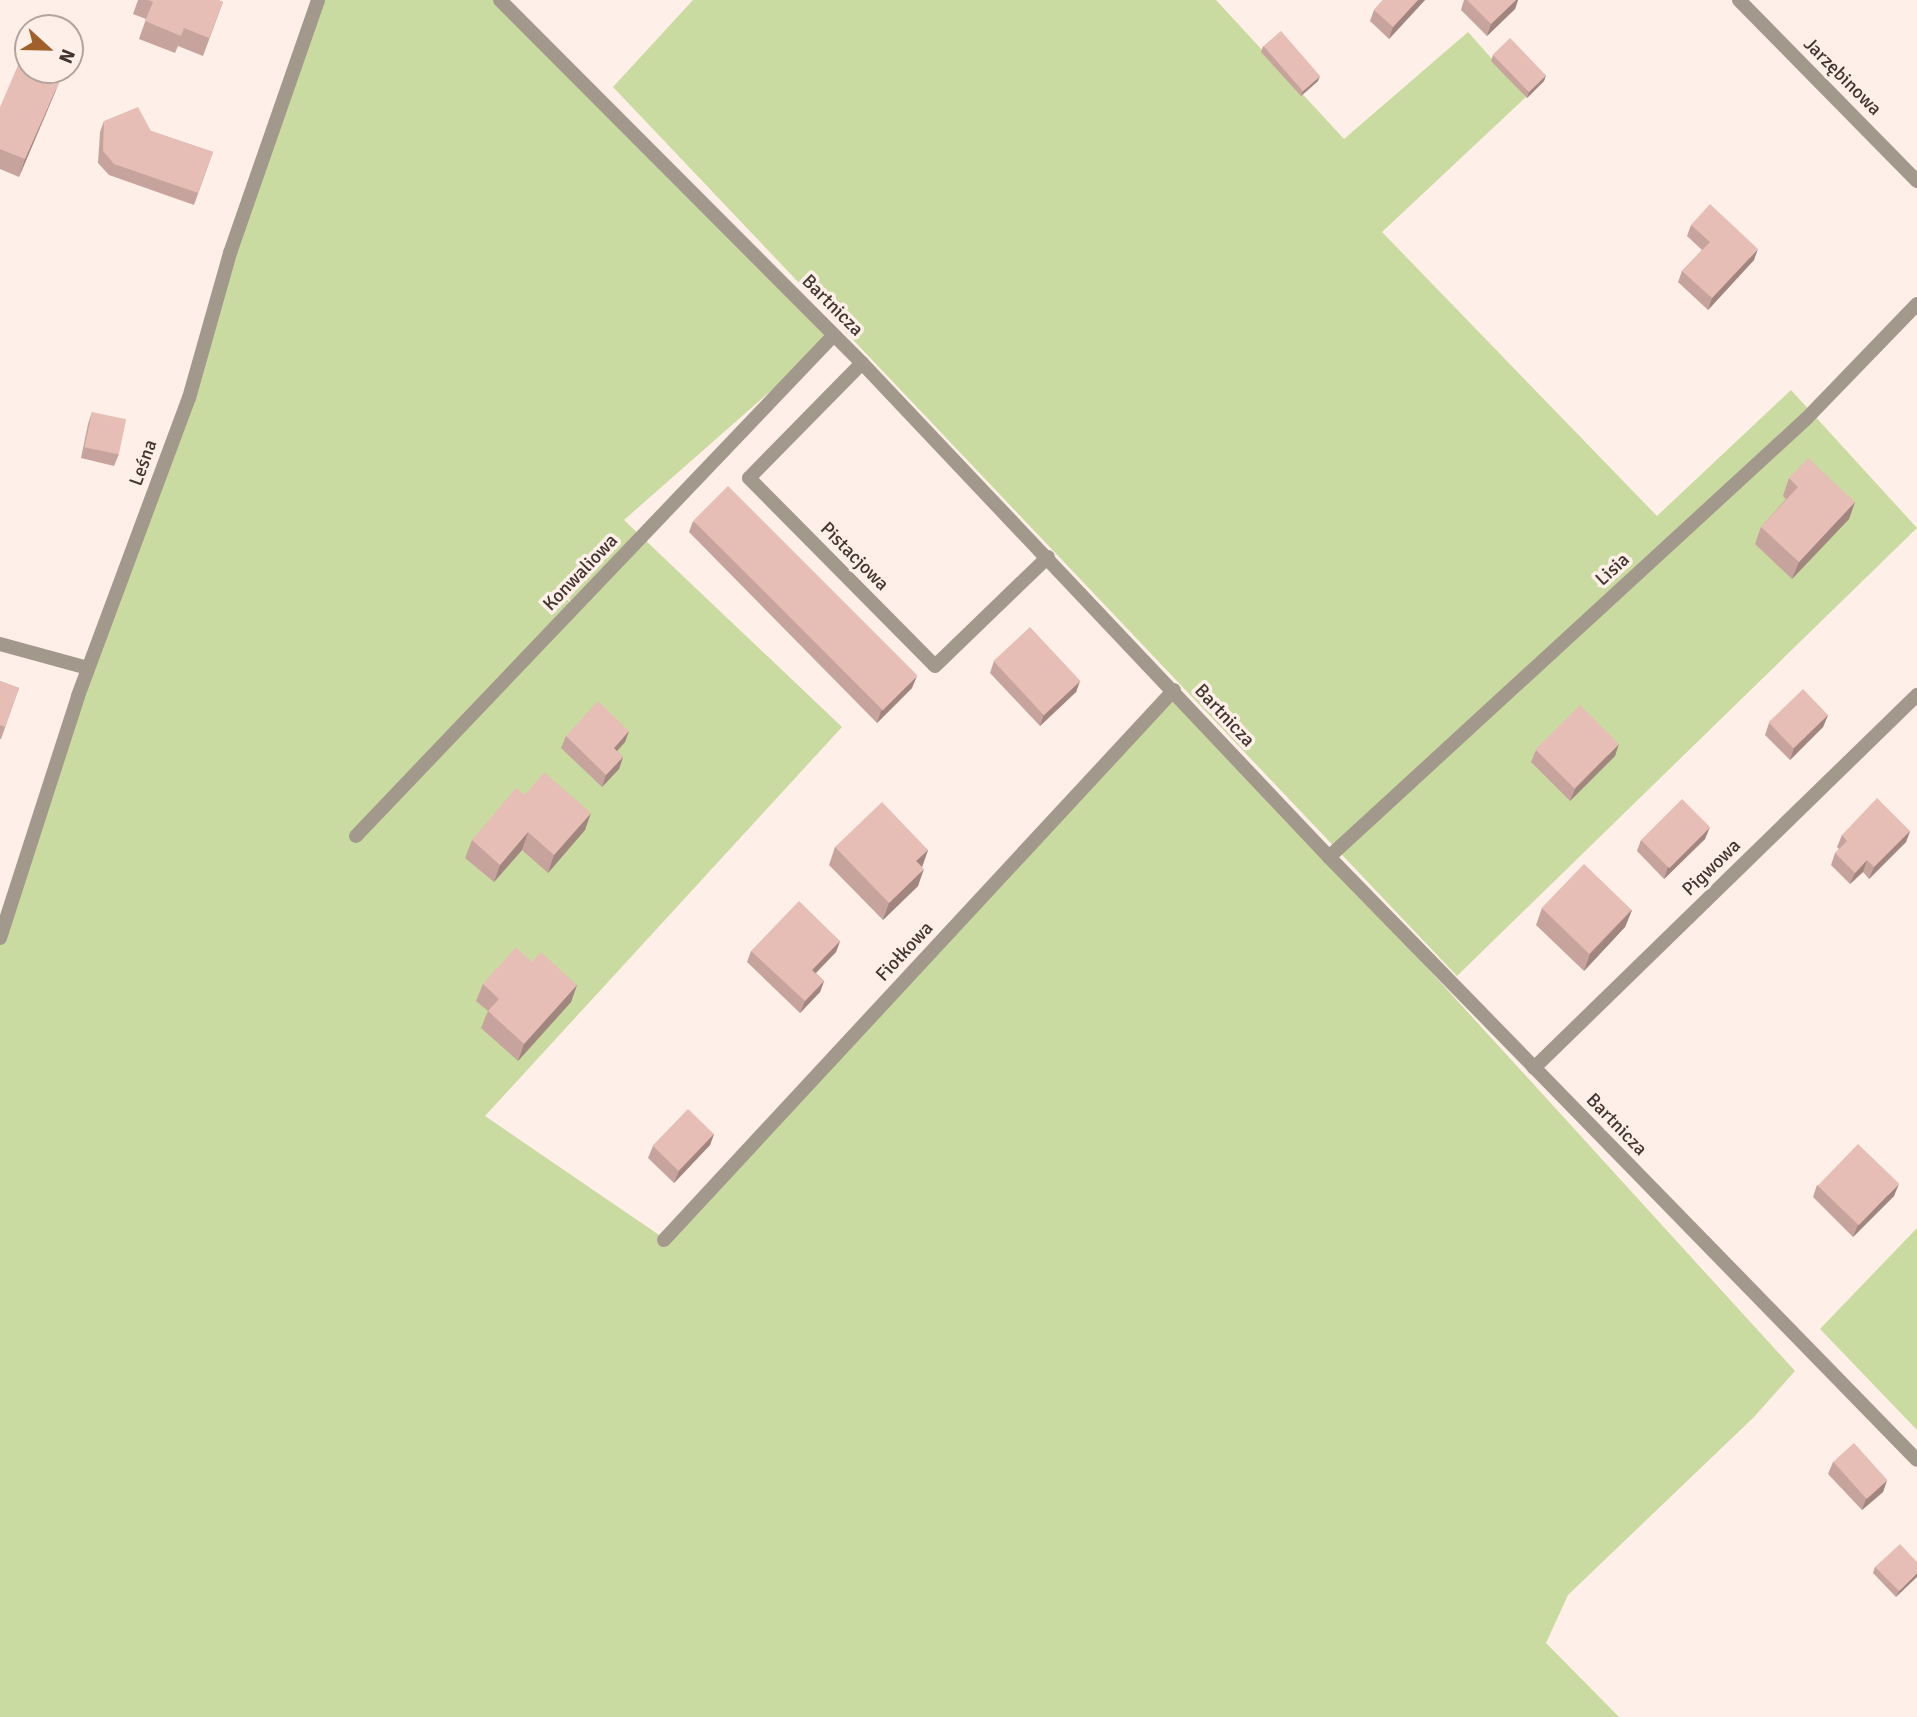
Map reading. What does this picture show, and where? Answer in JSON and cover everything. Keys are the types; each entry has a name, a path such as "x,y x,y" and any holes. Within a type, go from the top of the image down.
{"street":[{"name":"Leśna","path":"0,939 88,668 188,398 230,253 318,0"},
{"name":"Bartnicza","path":"500,0 862,363 1329,857 1917,1461"},
{"name":"Jarzębinowa","path":"1739,0 1917,181"},
{"name":"Lisia","path":"1329,857 1806,419 1917,304"},
{"name":"Konwaliowa","path":"356,836 834,335"},
{"name":"Pistacjowa","path":"862,363 749,478 935,666 1048,557"},
{"path":"0,644 88,668"},
{"name":"Fiołkowa","path":"664,1240 1174,690"},
{"name":"Pigwowa","path":"1534,1068 1917,695"}],"green space":[{"path":"318,0 500,0 834,335 624,520 842,727 485,1116 665,1239 1174,690 1795,1371 1754,1417 1568,1595 1546,1643 1619,1717 0,1717 0,938 189,398"},
{"path":"693,0 1216,0 1344,139 1468,32 1526,97 1382,232 1657,516 1791,390 1917,528 1457,976 613,87"},
{"path":"1917,1228 1917,1430 1820,1329"}],"building":[{"path":"148,0 223,2 209,38 184,28 181,36 145,21 153,2"},
{"path":"1383,0 1418,0 1393,27 1374,10"},
{"path":"1467,0 1516,0 1491,24"},
{"path":"1281,31 1320,76 1303,91 1264,46"},
{"path":"1510,38 1546,75 1529,92 1493,55"},
{"path":"14,75 14,84 58,84 25,159 0,149 0,107"},
{"path":"138,107 151,131 213,152 198,193 114,164 103,151 104,121"},
{"path":"1710,204 1758,249 1712,298 1682,271 1710,242 1691,225"},
{"path":"92,412 126,419 119,454 85,447"},
{"path":"1808,458 1855,502 1799,562 1761,527 1798,487 1789,478"},
{"path":"728,486 918,676 883,710 693,521"},
{"path":"1030,627 1080,681 1044,715 993,661"},
{"path":"0,681 19,688 5,727 0,725"},
{"path":"1803,689 1828,715 1793,748 1768,722"},
{"path":"598,701 629,731 614,748 623,757 606,775 566,736"},
{"path":"1580,705 1619,744 1574,788 1535,750"},
{"path":"544,772 591,813 554,855 528,832 500,865 472,840 516,788 525,795"},
{"path":"1877,798 1910,831 1874,867 1867,860 1855,873 1835,853 1847,841 1842,835"},
{"path":"1682,799 1710,827 1669,868 1641,840"},
{"path":"882,802 928,850 916,861 924,869 889,903 835,847"},
{"path":"1584,864 1631,910 1589,954 1542,908"},
{"path":"799,901 840,941 812,970 824,981 805,1001 751,951"},
{"path":"516,947 532,962 541,952 577,985 524,1044 488,1011 499,999 483,984"},
{"path":"688,1109 714,1134 678,1171 653,1146"},
{"path":"1858,1144 1899,1184 1859,1225 1818,1186"},
{"path":"1854,1443 1887,1480 1867,1499 1833,1462"},
{"path":"1900,1544 1917,1562 1917,1573 1899,1591 1875,1567"}]}
